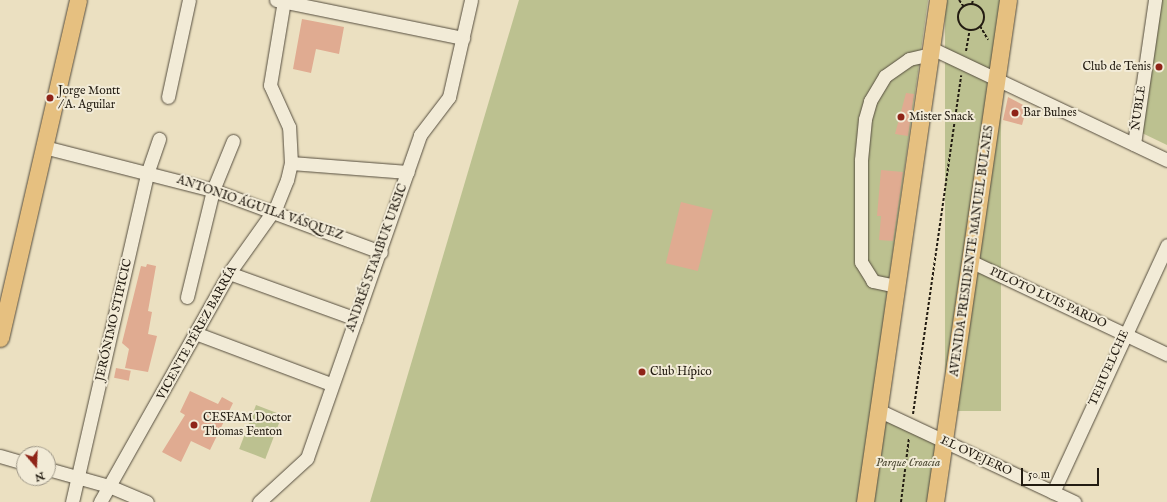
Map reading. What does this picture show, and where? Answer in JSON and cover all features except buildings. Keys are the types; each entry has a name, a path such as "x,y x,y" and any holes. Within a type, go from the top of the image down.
{"main road":[{"path":"0,338 2,320 78,0"},
{"path":"865,502 938,0"},
{"name":"AVENIDA PRESIDENTE MANUEL BULNES","path":"935,502 972,262 1008,0"}],"street":[{"path":"168,97 189,0"},
{"path":"408,172 291,163 289,127 270,85 281,0 463,38"},
{"name":"ANDRÉS STAMBUK URSIC","path":"259,502 307,458 331,384 381,252 420,135 449,97 471,0"},
{"name":"ÑUBLE","path":"1134,144 1155,0"},
{"path":"896,286 873,281 861,262 861,160 865,119 870,101 885,76 909,59 931,51 963,63 1167,160"},
{"name":"JERÓNIMO STIPICIC","path":"72,502 79,477 148,171 160,140"},
{"path":"187,297 213,190 233,141"},
{"name":"ANTONIO ÁGUILA VÁSQUEZ","path":"44,147 148,171 213,190 381,252"},
{"name":"VICENTE PÉREZ BARRÍA","path":"100,502 228,273 280,198 291,163"},
{"name":"TEHUELCHE","path":"1053,492 1124,334 1167,245"},
{"name":"PILOTO LUIS PARDO","path":"972,262 1167,354"},
{"path":"228,273 356,319"},
{"path":"195,333 331,384"},
{"name":"EL OVEJERO","path":"878,410 1074,502"},
{"path":"0,456 16,460"},
{"path":"56,471 109,486 147,502"}],"path":[{"path":"960,0 964,6"},
{"path":"972,4 973,0"},
{"path":"964,6 972,4 982,10 984,18 980,26 970,29"},
{"path":"964,6 959,21 970,29"},
{"path":"902,502 911,426 963,63 970,29"}],"green space":[{"name":"Club Hípico","path":"519,0 928,0 858,502 370,502"},
{"path":"945,0 1001,0 1001,411 945,411"},
{"name":"Club de Tenis","path":"1162,0 1167,0 1167,145 1142,133"},
{"path":"256,405 282,415 265,459 239,449"},
{"name":"Parque Croacia","path":"885,418 939,443 930,502 874,502"}],"place":[{"name":"Club de Tenis","path":"1159,67"},
{"name":"Jorge Montt / A. Aguilar","path":"50,98"},
{"name":"Bar Bulnes","path":"1015,113"},
{"name":"Mister Snack","path":"901,117"},
{"name":"Club Hípico","path":"642,372"},
{"name":"CESFAM Doctor Thomas Fenton","path":"194,425"}]}
